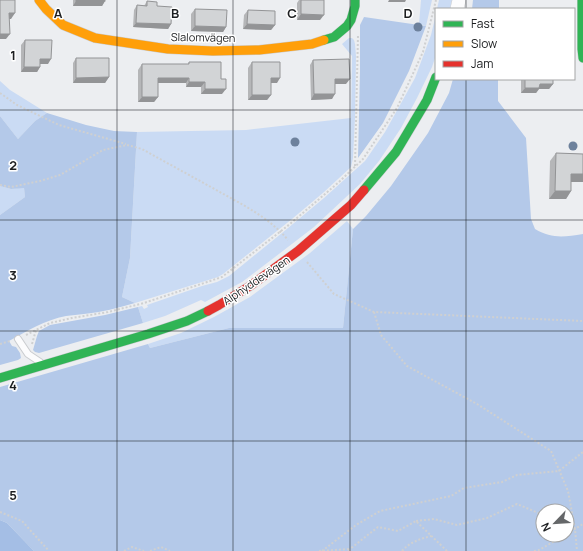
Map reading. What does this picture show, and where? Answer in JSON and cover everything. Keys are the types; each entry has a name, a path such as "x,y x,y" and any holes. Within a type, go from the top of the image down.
{"street":[{"name":"Slalomvägen","path":"39,0 46,9 64,24 95,38 168,49 213,51 259,50 312,44 334,37 347,26 351,20 355,0"},
{"path":"582,0 583,58"},
{"name":"Alphyddevägen","path":"0,378 45,366 187,321 219,305 250,286 298,251 351,205 396,152 427,100 435,80"}],"lane":[{"path":"18,339 28,354 45,366"}],"path":[{"path":"36,330 50,323 108,312 144,303 222,277 282,232 363,159 397,108 423,52 436,0"},
{"path":"355,166 358,33"},
{"path":"0,93 17,105 60,125 142,149 231,198 282,232"},
{"path":"0,184 11,187 40,182 60,175 103,150 127,144"},
{"path":"298,251 334,294 374,312 583,321"},
{"path":"374,312 381,335 406,366 477,404 551,451 568,491 570,503"},
{"path":"321,551 356,525 380,512 451,496 464,488 502,482 517,475 560,471 583,452"},
{"path":"345,551 349,550 378,527 398,531 416,521 434,519 457,525 488,518 517,504 535,512"},
{"path":"0,512 22,520 49,551"},
{"path":"416,521 447,551"},
{"path":"578,551 575,529 583,524"},
{"path":"402,551 416,541 432,536"},
{"path":"534,551 539,550 551,543"},
{"path":"124,551 132,547 144,551"},
{"path":"150,551 161,547 170,551"},
{"path":"321,551 349,550"}],"shaded area":[{"path":"421,0 432,0 426,26 419,24"},
{"path":"439,0 452,0 450,8 437,8"},
{"path":"473,0 499,0 499,8 472,8"},
{"path":"364,17 426,26 409,71 383,123 358,158 360,25"},
{"path":"435,18 435,58 432,67 401,128 379,161 360,184 314,227 242,282 205,302 201,300 165,316 143,323 138,307 142,306 144,309 148,307 147,305 217,282 229,276 324,198 365,161 385,132 415,78 431,35"},
{"path":"349,38 354,40 356,56 355,118 353,158 351,167 292,219 218,277 135,303 122,297 130,258 137,132 246,130 351,118 352,56 342,44"},
{"path":"453,80 498,80 498,101 526,138 531,219 535,229 553,236 583,234 583,551 34,551 7,523 0,520 0,387 148,344 150,348 229,328 343,328 353,229 391,186 428,133 449,93"},
{"path":"0,81 10,90 47,113 35,121 18,139 0,116"},
{"path":"47,113 86,125 114,131 137,132 130,258 122,297 135,303 104,311 66,316 36,326 9,341 12,346 16,347 21,358 0,365 0,215 25,197 24,188 11,189 0,186 0,116 18,139 35,121"},
{"path":"0,186 11,189 24,187 25,197 0,215"},
{"path":"347,221 353,229 343,328 229,328 150,348 148,344 181,333 250,297 310,253"},
{"path":"138,307 143,323 39,353 33,350 39,331 50,325 105,315"},
{"path":"0,520 7,523 34,551 0,551"}],"building":[{"path":"0,0 15,0 15,13 9,13 10,34 0,34"},
{"path":"105,0 105,1 76,1"},
{"path":"301,0 324,0 324,15 301,14"},
{"path":"147,1 157,2 157,6 172,7 171,24 136,23 137,5 147,6"},
{"path":"195,9 227,10 226,27 195,26"},
{"path":"248,10 275,11 275,25 247,24"},
{"path":"25,40 52,40 51,59 40,59 40,67 24,67"},
{"path":"76,58 109,58 109,77 76,78"},
{"path":"349,59 350,79 335,79 335,94 314,94 313,60"},
{"path":"189,62 221,62 221,79 226,79 226,89 205,89 205,82 189,82 189,78 158,78 158,97 142,97 142,64 189,64"},
{"path":"252,62 280,62 280,78 271,78 271,95 252,95"},
{"path":"525,80 553,80 553,84 540,84 539,88 525,88"},
{"path":"556,153 583,154 583,174 571,174 571,191 555,191"}],"traffic: fast":[{"path":"324,40 334,37 347,26 351,20 355,0"},
{"path":"582,0 583,58"},
{"path":"364,190 396,152 427,100 435,80"},
{"path":"0,378 148,334 187,321 208,311"}],"traffic: slow":[{"path":"39,0 63,25 95,38 168,49 213,51 259,50 312,44 324,40"}],"traffic: jam":[{"path":"208,311 250,286 298,251 351,205 364,190"}]}
